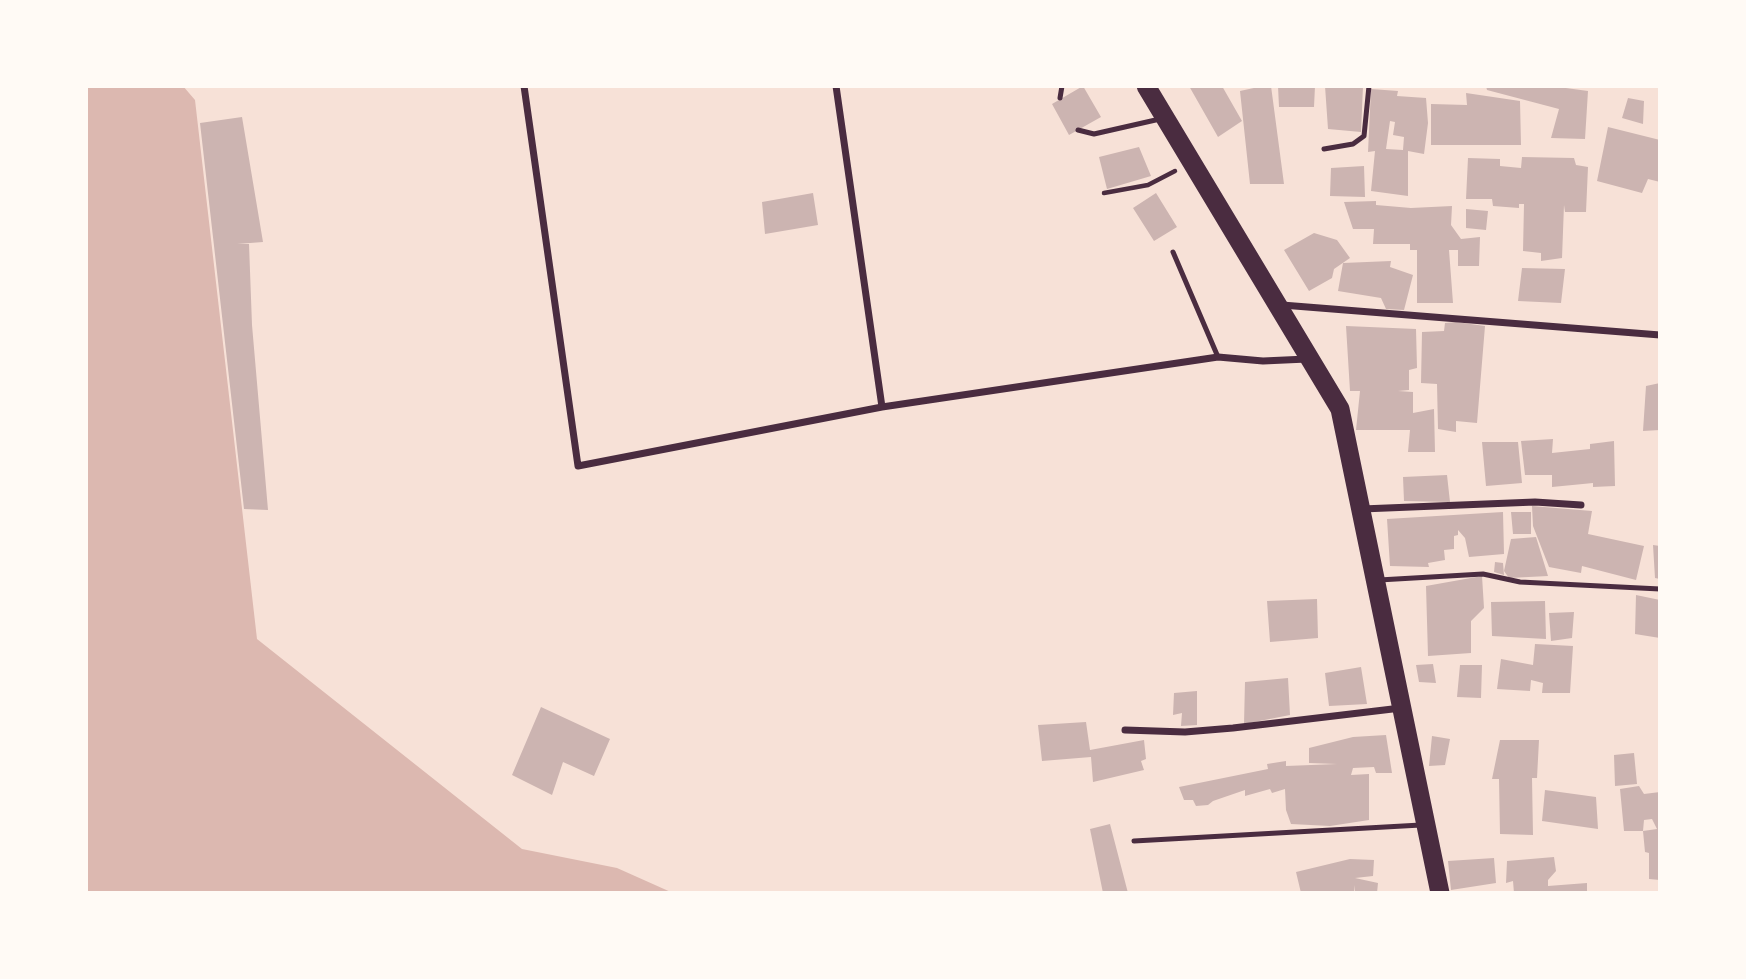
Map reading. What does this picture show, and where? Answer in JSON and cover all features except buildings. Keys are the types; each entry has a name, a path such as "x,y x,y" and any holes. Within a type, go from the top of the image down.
{"highway":[{"path":"1146,86 1340,409 1440,893"}],"street":[{"path":"524,86 578,467 882,407 1218,357 1263,361 1308,359"},
{"path":"836,86 882,407"},
{"path":"1278,304 1660,335"},
{"path":"1361,509 1535,502 1581,505"},
{"path":"1125,730 1185,732 1402,708"}],"lane":[{"path":"1060,99 1062,86"},
{"path":"1324,149 1353,144 1364,136 1369,86"},
{"path":"1078,130 1094,134 1165,117"},
{"path":"1173,252 1218,357"},
{"path":"1376,580 1433,574 1483,574 1520,582 1660,589"},
{"path":"1134,841 1425,825"}],"path":[{"path":"1104,193 1148,186 1192,162"}],"shaded area":[{"path":"86,86 183,86 195,100 257,639 522,849 617,868 673,893 86,893"}]}
